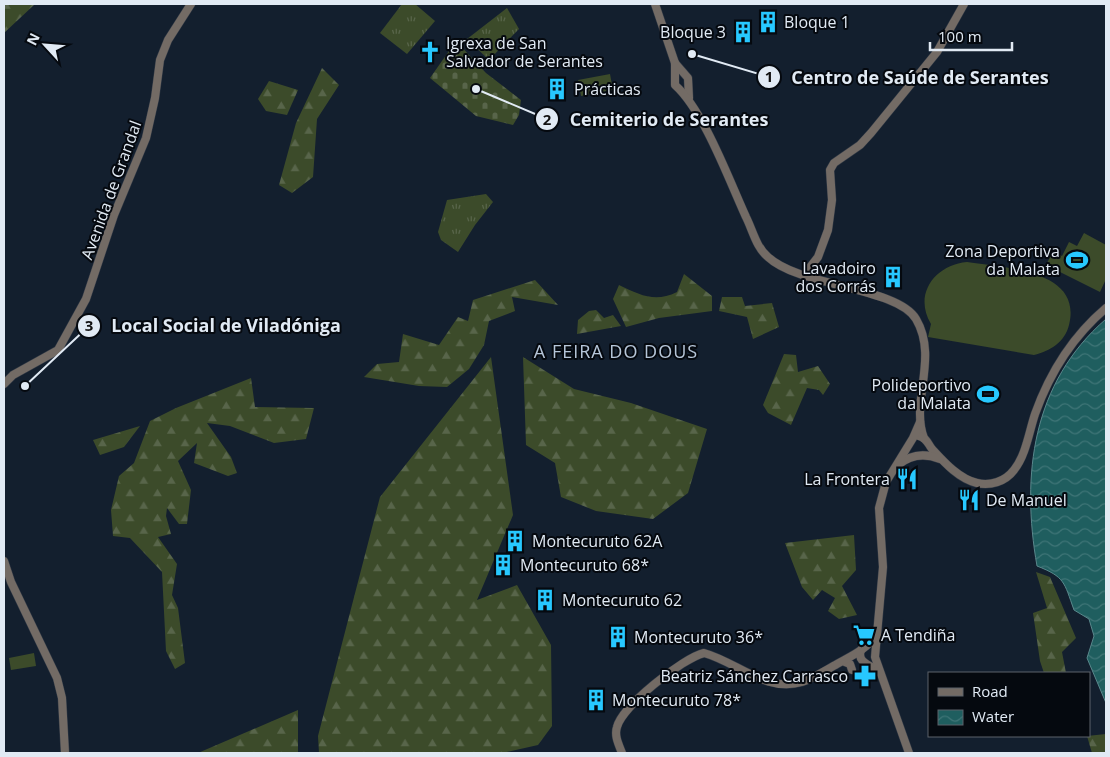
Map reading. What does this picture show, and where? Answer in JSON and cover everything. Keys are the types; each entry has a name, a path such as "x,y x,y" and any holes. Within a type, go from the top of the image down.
{"main road":[{"name":"Avenida de Grandal","path":"4,384 13,375 58,350 86,298 114,215 146,138 155,98 160,60 168,40 191,4"},
{"path":"655,4 675,63 674,83 689,99 727,174 758,244 776,263 804,275 893,301 914,316 918,323 926,358 920,421 911,441 892,470 884,487 879,508 884,558 875,655"},
{"path":"804,275 818,256 828,230 832,200 830,170 834,163 860,145 871,133 937,52 964,4"},
{"path":"675,63 688,78 689,99"},
{"path":"675,77 684,74"},
{"path":"679,88 688,85"},
{"path":"911,441 926,441 961,476 978,484 990,484 1009,476 1018,464 1038,406 1060,361 1076,337 1106,308"},
{"path":"892,470 904,460 920,455 928,450 920,421"},
{"path":"911,441 911,451 946,463"},
{"path":"4,561 11,582 57,678 62,698 65,753"},
{"path":"622,753 616,729 624,712 677,666 696,655 714,656 775,684 803,682 863,649 878,630"},
{"path":"863,649 871,648 875,655 879,672 909,753"},
{"path":"863,649 864,661 879,672"},
{"path":"842,662 864,661 875,655"},
{"path":"842,662 850,664 852,670"}],"green space":[{"path":"4,4 34,4 34,5 4,33"},
{"path":"402,4 415,4 435,21 407,54 380,33"},
{"path":"507,8 519,29 489,60 467,39"},
{"path":"456,41 486,73 521,100 519,115 513,125 476,116 430,78"},
{"path":"322,68 339,85 317,119 313,177 292,193 279,185 296,123"},
{"path":"610,74 613,90 581,96 578,80"},
{"path":"269,81 298,90 287,115 266,111 258,99"},
{"path":"486,194 493,202 475,225 458,252 441,240 438,232 447,200"},
{"name":"Zona Deportiva da Malata","path":"1084,233 1106,245 1106,279 1100,292 1046,265 1053,251 1062,256 1069,242 1077,246"},
{"name":"Zona Deportiva da Malata","path":"967,262 1000,266 1037,275 1052,282 1064,292 1070,306 1069,325 1060,341 1046,351 1034,355 928,337 931,324 926,313 925,302 926,292 930,283 945,269"},
{"path":"684,274 712,296 712,311 659,318 626,327 613,299 619,285 641,295 662,297 677,292"},
{"path":"535,280 558,305 512,297 515,311 489,321 484,345 469,369 447,387 419,386 364,377 377,364 399,362 403,334 439,345 458,317 468,321 473,300"},
{"path":"722,297 742,297 745,306 772,303 779,327 753,339 747,317 719,311"},
{"path":"596,310 604,318 613,315 621,326 577,334 578,320 589,311"},
{"path":"784,354 796,355 798,372 818,366 830,384 823,395 819,390 807,388 791,425 768,413 763,405"},
{"path":"491,357 513,515 477,600 517,585 551,645 552,726 538,745 502,753 319,753 318,736 380,497"},
{"path":"523,357 574,389 631,403 707,429 688,493 653,519 596,511 561,497 555,463 526,445"},
{"path":"251,378 255,407 314,408 306,439 274,443 230,426 207,423 231,457 237,473 228,476 194,463 197,443 178,461 191,490 187,524 179,524 167,508 166,516 171,534 158,537 177,564 172,595 178,608 185,663 175,669 166,651 162,572 130,538 113,536 111,510 119,476 134,463 150,421 176,408"},
{"path":"140,426 124,447 100,455 93,440"},
{"path":"854,535 856,570 842,586 857,615 839,619 828,611 835,598 822,590 813,600 802,587 785,543"},
{"path":"1036,572 1050,577 1076,638 1062,652 1066,672 1044,672 1040,661 1033,613 1047,608"},
{"path":"34,653 36,666 11,670 9,658"},
{"path":"298,710 298,753 198,753"},
{"path":"1106,734 1106,753 1092,753 1087,737"}],"water":[{"path":"1106,319 1106,703 1087,658 1094,636 1089,619 1074,610 1065,587 1058,577 1037,566 1032,532 1031,498 1032,465 1038,432 1047,401 1062,372 1081,344"}],"place":[{"name":"Bloque 1","path":"768,22"},
{"name":"Bloque 3","path":"743,32"},
{"name":"Igrexa de San Salvador de Serantes","path":"430,52"},
{"name":"Centro de Saúde de Serantes","path":"692,54"},
{"name":"Cemiterio de Serantes","path":"476,89"},
{"name":"Prácticas","path":"557,89"},
{"name":"Zona Deportiva da Malata","path":"1077,260"},
{"name":"Lavadoiro dos Corrás","path":"893,277"},
{"name":"Local Social de Viladóniga","path":"25,386"},
{"name":"Polideportivo da Malata","path":"988,394"},
{"name":"La Frontera","path":"907,479"},
{"name":"De Manuel","path":"969,500"},
{"name":"Montecuruto 62A","path":"515,541"},
{"name":"Montecuruto 68*","path":"503,565"},
{"name":"Montecuruto 62","path":"545,600"},
{"name":"A Tendiña","path":"864,635"},
{"name":"Montecuruto 36*","path":"618,637"},
{"name":"Beatriz Sánchez Carrasco","path":"865,676"},
{"name":"Montecuruto 78*","path":"596,700"}],"district":[{"name":"A FEIRA DO DOUS","path":"616,351"}]}
